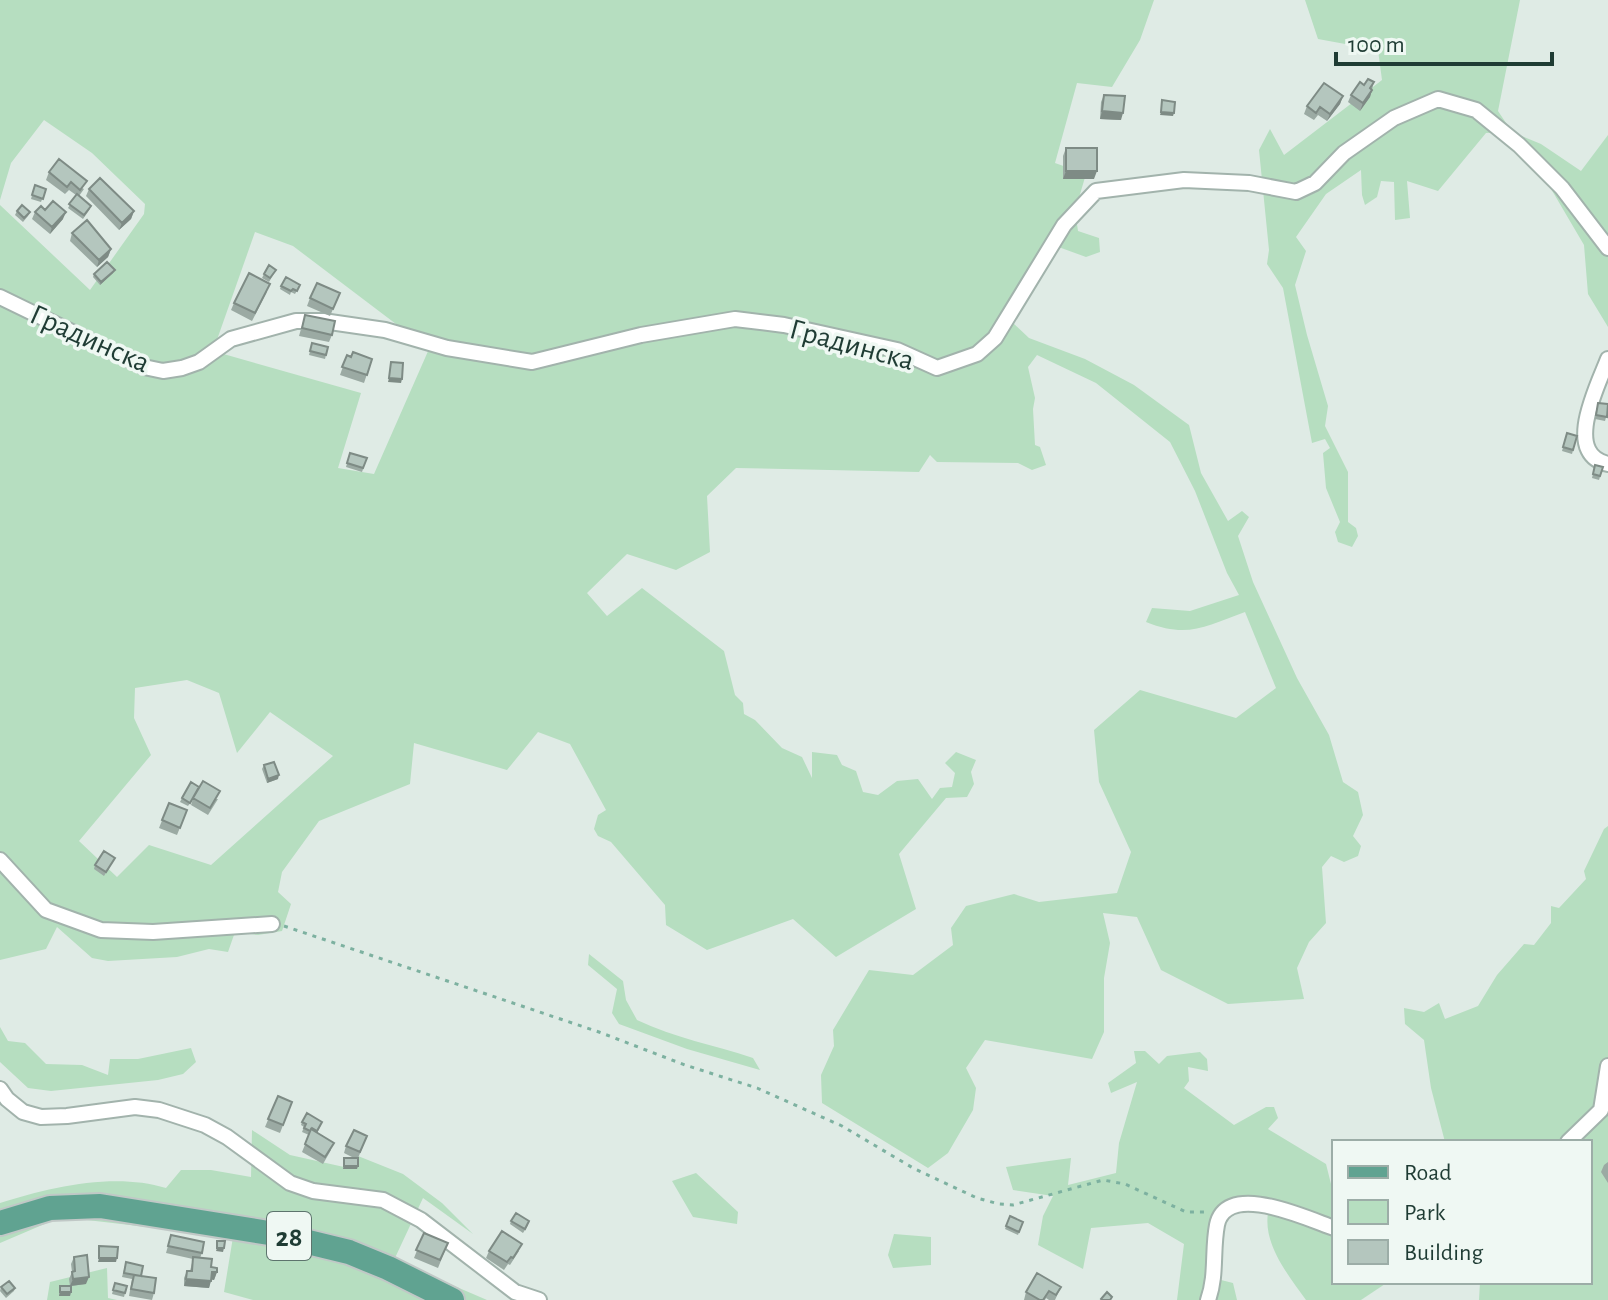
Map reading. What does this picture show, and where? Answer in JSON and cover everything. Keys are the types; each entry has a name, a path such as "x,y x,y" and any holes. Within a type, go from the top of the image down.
{"main road":[{"name":"28","path":"0,1223 50,1208 100,1206 275,1234 349,1252 452,1300"}],"street":[{"name":"Градинска","path":"0,297 144,367 163,371 199,362 231,339 296,321 323,321 385,330 447,348 532,362 641,335 735,319 784,325 897,350 937,368 977,354 995,338 1064,225 1096,191 1184,180 1249,183 1296,192 1315,183 1344,153 1394,118 1438,99 1476,110 1519,145 1562,188 1608,248"},
{"path":"1608,359 1588,411 1584,438 1591,455 1599,462 1608,464"},
{"path":"0,860 46,910 101,930 153,932 272,924"},
{"path":"1570,1140 1601,1110 1608,1066"},
{"path":"0,1089 23,1112 41,1117 135,1107 159,1110 205,1125 227,1137 290,1183 313,1191 383,1200 421,1220 515,1292 539,1300"},
{"path":"1208,1300 1221,1212 1239,1204 1269,1206 1332,1227"}],"path":[{"path":"272,924 521,1005 757,1088 842,1126 913,1168 977,1198 1013,1205 1103,1180 1125,1184 1186,1212 1221,1212"}],"green space":[{"path":"0,0 1154,0 1140,40 1112,87 1077,83 1055,163 1086,174 1075,211 1078,231 1099,238 1100,252 1086,257 1053,245 1012,322 1029,338 1085,359 1134,385 1189,425 1201,473 1228,521 1242,511 1249,517 1238,536 1253,582 1297,678 1329,735 1343,782 1358,792 1363,815 1353,836 1361,846 1358,856 1344,862 1331,856 1322,867 1326,923 1309,942 1297,968 1304,999 1228,1004 1161,970 1137,917 1103,913 1110,943 1104,978 1104,1032 1092,1059 985,1040 966,1068 976,1088 973,1110 948,1153 928,1168 822,1103 821,1075 834,1046 833,1030 869,970 913,975 953,945 951,928 966,906 1014,894 1039,902 1117,893 1131,852 1099,782 1094,730 1140,690 1236,718 1276,688 1245,612 1197,629 1174,630 1146,622 1152,608 1190,611 1239,595 1227,573 1195,491 1170,442 1096,383 1037,355 1028,367 1035,398 1035,445 1040,447 1046,465 1032,470 1018,463 937,462 930,455 919,472 736,468 707,496 710,552 676,570 627,554 587,593 607,616 642,588 724,651 735,695 743,703 744,714 755,720 782,748 802,757 812,778 812,752 837,755 842,765 856,771 863,792 878,795 897,781 918,779 932,799 940,788 952,787 955,773 945,763 956,752 976,760 971,772 974,784 967,797 946,798 899,854 916,909 836,957 793,919 707,950 666,925 665,905 611,842 598,836 594,829 598,815 606,810 570,744 538,732 507,770 414,743 410,784 319,821 282,872 278,892 291,904 282,931 258,935 235,932 228,952 209,949 177,957 108,961 92,958 57,927 46,949 0,960 0,205 90,290 144,214 145,204 92,153 44,120 11,163 0,200","holes":["255,232 293,246 429,349 374,474 338,468 361,393 213,351","187,680 219,693 237,753 270,712 333,756 211,865 149,845 117,877 79,841 151,755 134,718 135,688"]},
{"path":"1305,0 1520,0 1498,111 1512,132 1486,133 1438,191 1407,181 1410,218 1395,220 1394,182 1381,181 1377,197 1365,205 1361,170 1326,194 1296,237 1306,251 1295,285 1328,406 1325,426 1348,472 1348,522 1356,528 1358,536 1352,547 1338,542 1335,532 1340,522 1326,488 1323,453 1330,448 1325,439 1312,443 1283,288 1267,264 1269,250 1259,150 1270,129 1284,155 1382,80 1378,50 1318,39"},
{"path":"1512,132 1541,144 1581,171 1608,135 1608,327 1588,294 1584,245 1547,182"},
{"path":"1608,826 1608,1300 1479,1300 1480,1284 1592,1284 1592,1140 1444,1140 1431,1088 1424,1040 1405,1024 1404,1008 1424,1012 1439,1003 1445,1019 1478,1006 1497,975 1524,944 1534,945 1551,923 1551,906 1559,908 1586,879 1584,871"},
{"path":"589,954 623,981 626,1000 637,1020 680,1037 753,1058 760,1070 687,1049 619,1024 612,1013 617,989 588,965"},
{"path":"0,1027 8,1041 25,1043 46,1064 82,1065 108,1075 110,1059 138,1059 191,1048 196,1062 183,1074 158,1080 51,1091 28,1088 0,1062"},
{"path":"1134,1051 1145,1051 1159,1064 1167,1056 1200,1052 1207,1059 1208,1071 1188,1067 1189,1081 1184,1088 1234,1125 1266,1107 1274,1107 1278,1118 1268,1129 1326,1164 1332,1188 1332,1284 1385,1284 1361,1300 1306,1300 1273,1248 1269,1237 1268,1213 1260,1212 1236,1214 1220,1228 1221,1280 1233,1283 1237,1300 1177,1300 1184,1244 1148,1223 1091,1228 1083,1269 1038,1245 1043,1216 1053,1196 1013,1190 1006,1167 1071,1158 1068,1185 1116,1173 1119,1143 1137,1082 1111,1093 1108,1083 1136,1063"},
{"path":"252,1130 290,1155 353,1169 358,1156 403,1174 442,1203 473,1234 423,1198 394,1260 487,1300 253,1300 224,1292 233,1237 61,1217 0,1243 0,1203 40,1192 104,1181 146,1183 166,1188 181,1170 211,1170 251,1177"},
{"path":"696,1173 738,1212 737,1224 693,1217 672,1181"},
{"path":"894,1234 931,1237 931,1265 893,1268 888,1255"},
{"path":"107,1268 108,1298 117,1300 47,1300 50,1282"}],"building":[{"path":"1368,79 1374,82 1363,103 1351,95 1360,82 1364,85"},
{"path":"1324,83 1343,96 1330,114 1320,107 1316,113 1307,106"},
{"path":"1104,95 1125,96 1123,113 1102,111"},
{"path":"1162,100 1175,102 1174,113 1161,112"},
{"path":"1066,148 1097,148 1097,171 1066,171"},
{"path":"59,159 87,181 80,190 71,182 67,187 49,172"},
{"path":"100,178 134,211 122,223 89,189"},
{"path":"35,185 46,189 43,199 32,195"},
{"path":"77,194 91,206 84,215 69,204"},
{"path":"53,201 66,212 52,227 35,212 41,206 45,210"},
{"path":"22,205 30,212 24,218 17,211"},
{"path":"87,220 111,249 99,260 72,233"},
{"path":"107,262 115,270 101,282 94,274"},
{"path":"269,265 276,270 270,278 264,274"},
{"path":"249,273 270,284 255,313 234,303"},
{"path":"286,277 300,285 297,291 281,286"},
{"path":"317,283 340,293 333,309 310,298"},
{"path":"305,315 335,321 332,335 302,328"},
{"path":"312,343 328,347 326,355 310,351"},
{"path":"353,352 372,359 367,375 342,367 347,355 351,357"},
{"path":"391,362 403,363 402,379 389,378"},
{"path":"1598,403 1608,404 1607,417 1596,415"},
{"path":"1567,433 1577,436 1573,450 1563,447"},
{"path":"350,453 367,458 363,468 347,463"},
{"path":"1595,465 1603,467 1600,476 1593,474"},
{"path":"274,762 279,775 268,779 264,765"},
{"path":"203,781 220,791 210,808 193,798"},
{"path":"191,782 199,787 190,803 182,798"},
{"path":"169,803 187,810 180,828 162,820"},
{"path":"104,851 115,858 106,872 95,865"},
{"path":"278,1096 292,1102 283,1125 268,1119"},
{"path":"307,1113 322,1122 317,1131 304,1128 306,1124 302,1122"},
{"path":"311,1129 334,1143 325,1157 305,1144"},
{"path":"354,1130 367,1136 360,1152 346,1146"},
{"path":"344,1158 358,1158 358,1166 344,1166"},
{"path":"516,1213 529,1221 525,1229 511,1221"},
{"path":"1010,1216 1023,1222 1019,1232 1006,1226"},
{"path":"502,1231 522,1244 507,1262 489,1251"},
{"path":"424,1233 448,1243 440,1260 416,1250"},
{"path":"171,1235 204,1242 202,1253 168,1246"},
{"path":"217,1241 225,1241 224,1248 217,1248"},
{"path":"99,1246 118,1247 117,1258 99,1258"},
{"path":"87,1255 89,1277 73,1279 74,1257"},
{"path":"193,1257 212,1259 211,1267 217,1268 217,1272 212,1272 211,1281 186,1279 187,1271 192,1271"},
{"path":"126,1262 143,1266 141,1276 124,1273"},
{"path":"1037,1273 1061,1287 1056,1295 1049,1291 1040,1300 1026,1292"},
{"path":"134,1275 156,1278 154,1293 131,1289"},
{"path":"9,1281 15,1288 7,1294 1,1287"},
{"path":"115,1283 127,1286 125,1293 113,1290"},
{"path":"60,1286 71,1286 71,1292 60,1292"},
{"path":"1107,1292 1112,1297 1102,1300 1101,1299"}]}
